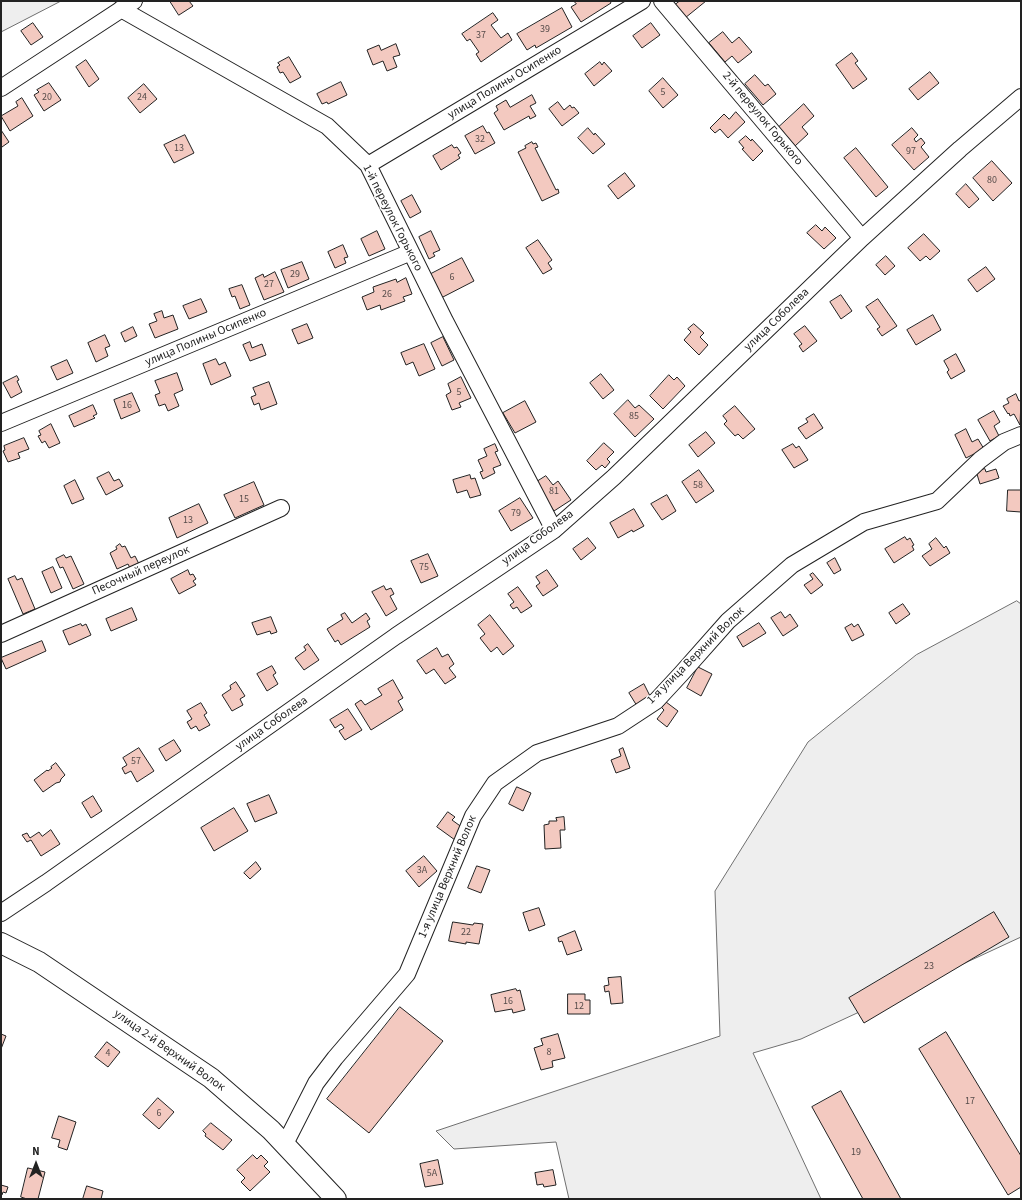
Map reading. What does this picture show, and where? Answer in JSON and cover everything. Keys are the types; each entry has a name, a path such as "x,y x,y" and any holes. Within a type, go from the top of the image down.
{"main road":[{"name":"улица 2-й Верхний Волок","path":"1,943 39,962 212,1078 271,1130 336,1199"}],"street":[{"name":"улица Полины Осипенко","path":"368,165 642,1"},
{"name":"2-й переулок Горького","path":"662,1 862,238"},
{"name":"1-й переулок Горького","path":"127,5 327,126 368,165 554,530"},
{"path":"1,88 127,5"},
{"name":"улица Соболева","path":"1,913 46,884 396,636 554,530 614,477 862,238 960,149 1021,98"},
{"name":"улица Полины Осипенко","path":"1,423 411,252"},
{"name":"1-я улица Верхний Волок","path":"285,1144 316,1082 407,974 473,816 496,783 537,752 618,726 656,701 728,621 792,565 864,522 937,501 980,460 1004,442 1021,435"},
{"name":"Песочный переулок","path":"1,634 281,508"}],"shaded area":[{"path":"1,1 61,1 1,32"},
{"path":"1017,601 1021,604 1021,937 801,1039 753,1053 821,1199 569,1199 556,1142 454,1149 436,1131 720,1036 715,891 808,742 916,655"}],"building":[{"path":"170,1 189,1 193,6 179,15"},
{"path":"574,1 610,1 611,3 581,22 571,7 576,4"},
{"path":"680,1 706,1 685,18 675,5"},
{"path":"562,8 572,27 536,48 535,45 527,50 517,34"},
{"path":"493,13 498,20 491,25 501,38 508,33 512,40 481,62 476,54 479,52 470,39 467,41 462,34"},
{"path":"33,23 43,37 31,45 21,31"},
{"path":"651,23 660,35 642,48 633,36"},
{"path":"723,32 732,43 739,37 752,52 738,63 732,56 725,62 709,43"},
{"path":"396,44 400,55 393,57 397,67 387,71 383,61 373,65 367,50 379,45 381,50"},
{"path":"852,53 858,61 855,63 867,79 853,89 836,65"},
{"path":"289,57 301,77 290,83 283,72 280,73 277,67 280,65 278,63"},
{"path":"86,60 99,79 89,87 76,67"},
{"path":"600,62 602,65 604,62 612,71 594,86 585,74"},
{"path":"930,72 939,83 918,100 909,89"},
{"path":"755,75 765,86 768,84 776,94 763,105 745,84"},
{"path":"663,78 678,95 663,108 649,91"},
{"path":"341,82 347,95 328,104 327,102 322,104 317,94"},
{"path":"49,83 61,100 44,111 34,95 39,92 37,90"},
{"path":"144,84 157,99 140,113 128,98"},
{"path":"532,95 536,103 530,106 536,116 530,119 529,116 504,130 494,113 498,110 496,106 506,100 510,107"},
{"path":"22,98 33,116 10,131 1,116 18,106 16,102"},
{"path":"558,102 564,110 570,105 579,113 562,126 549,109"},
{"path":"804,104 814,116 802,127 808,134 795,146 779,127"},
{"path":"736,112 745,122 728,138 720,129 715,133 710,128 724,114 729,119"},
{"path":"483,126 487,133 489,132 495,143 475,154 465,136"},
{"path":"588,128 605,144 593,154 578,138"},
{"path":"912,128 918,135 914,139 916,142 921,138 925,143 921,147 929,157 914,170 892,145"},
{"path":"1,130 9,142 2,147 1,146"},
{"path":"185,135 194,153 174,163 164,145"},
{"path":"746,136 751,141 752,139 763,151 753,161 742,149 744,148 739,142"},
{"path":"532,142 533,144 536,143 538,147 535,148 556,190 558,189 559,193 542,201 518,152 526,148 525,146"},
{"path":"452,145 454,148 457,147 461,153 458,155 460,158 441,170 433,156"},
{"path":"856,148 888,187 876,197 844,158"},
{"path":"992,161 1012,183 993,201 973,178"},
{"path":"625,173 635,186 618,199 608,186"},
{"path":"966,184 979,199 969,208 956,194"},
{"path":"412,195 421,212 410,218 401,201"},
{"path":"816,225 822,231 825,227 836,238 824,249 807,233"},
{"path":"377,231 385,249 369,256 361,239"},
{"path":"431,231 440,250 433,253 435,256 429,259 419,237"},
{"path":"924,234 940,251 930,260 926,256 920,261 908,248"},
{"path":"538,240 552,260 548,263 552,269 543,274 526,248"},
{"path":"343,245 348,257 344,258 346,263 335,268 328,252"},
{"path":"886,256 895,266 885,275 876,265"},
{"path":"462,258 474,281 441,298 429,275"},
{"path":"302,262 309,279 288,288 281,270"},
{"path":"986,267 995,279 977,292 968,280"},
{"path":"275,272 284,292 264,300 255,278 263,274 264,277"},
{"path":"406,278 412,294 403,297 405,301 381,310 380,305 367,310 362,297 374,292 373,287 396,279 397,282"},
{"path":"242,285 250,305 240,309 235,296 232,297 229,289"},
{"path":"841,295 852,311 841,319 830,302"},
{"path":"201,299 207,312 189,319 183,306"},
{"path":"878,299 897,326 882,336 877,329 880,327 866,307"},
{"path":"162,311 164,318 173,315 178,329 155,338 149,324 157,321 154,314"},
{"path":"933,315 941,330 916,345 907,330"},
{"path":"307,324 313,338 298,344 292,330"},
{"path":"694,324 704,333 700,337 708,345 699,355 684,340 691,332 688,329"},
{"path":"805,326 817,341 803,352 799,346 802,344 794,334"},
{"path":"133,327 137,336 125,342 121,333"},
{"path":"105,335 110,346 105,348 108,356 96,362 88,343"},
{"path":"443,337 454,360 442,366 431,343"},
{"path":"250,342 252,348 262,344 266,355 250,361 243,345"},
{"path":"424,344 435,369 419,376 413,362 406,365 401,353"},
{"path":"956,354 965,371 951,379 947,372 949,370 944,361"},
{"path":"216,359 219,365 225,362 231,376 211,385 203,364"},
{"path":"67,360 73,373 57,380 51,367"},
{"path":"177,373 183,390 174,394 179,406 168,411 165,404 159,406 155,395 160,393 155,381"},
{"path":"601,374 614,390 603,399 590,383"},
{"path":"669,375 674,380 677,377 685,386 663,409 650,396"},
{"path":"17,376 19,380 17,381 22,392 11,398 3,383"},
{"path":"461,377 471,398 459,403 461,407 452,410 446,395 451,392 448,384"},
{"path":"269,382 277,404 261,410 259,403 254,405 251,397 256,395 253,388"},
{"path":"132,393 140,411 121,419 114,400"},
{"path":"1016,394 1019,401 1021,400 1020,425 1014,414 1010,416 1003,406 1009,403 1007,399"},
{"path":"628,400 635,408 639,405 654,419 635,437 614,414"},
{"path":"525,401 536,422 515,433 503,413"},
{"path":"93,405 97,414 93,416 95,418 74,427 69,416"},
{"path":"735,406 755,429 743,439 738,434 735,436 724,424 727,421 723,416"},
{"path":"994,411 1000,422 994,426 999,436 990,441 978,420"},
{"path":"814,414 823,428 806,439 798,428 808,422 806,419"},
{"path":"51,424 60,443 49,448 45,441 42,443 38,436 41,435 39,431"},
{"path":"966,429 972,442 978,439 984,449 966,458 955,435"},
{"path":"706,432 715,443 698,457 689,445"},
{"path":"24,438 29,449 18,453 20,458 8,462 3,451 5,450 4,446"},
{"path":"604,443 614,452 607,459 610,462 605,468 602,465 596,470 587,461"},
{"path":"495,444 498,451 495,452 501,465 493,468 495,473 483,479 480,472 483,471 478,460 487,456 484,449"},
{"path":"793,444 796,448 799,446 808,460 794,468 782,450"},
{"path":"985,469 986,472 996,469 999,478 980,484 976,471"},
{"path":"699,470 714,491 696,503 682,482"},
{"path":"109,472 114,481 119,479 123,486 106,495 97,478"},
{"path":"470,475 471,479 475,478 481,495 470,498 467,490 457,493 453,480"},
{"path":"546,476 553,485 558,481 571,500 554,511 535,483"},
{"path":"75,480 84,499 72,504 64,486"},
{"path":"254,482 264,505 235,518 224,495"},
{"path":"1008,490 1021,490 1021,512 1007,511"},
{"path":"667,495 676,511 662,520 651,504"},
{"path":"520,498 533,518 511,531 499,511"},
{"path":"199,504 208,523 177,538 169,518"},
{"path":"634,509 644,526 633,532 632,530 618,538 610,523"},
{"path":"905,537 907,540 910,538 914,545 912,546 914,550 894,563 885,549"},
{"path":"588,538 596,548 581,560 573,549"},
{"path":"936,538 944,548 946,546 950,553 930,566 922,556 932,549 929,544"},
{"path":"120,544 122,547 125,546 131,558 135,556 139,564 130,568 128,564 117,569 110,553 117,549 116,547"},
{"path":"428,554 438,576 421,583 411,561"},
{"path":"64,555 66,558 71,556 84,584 73,589 63,567 60,568 56,559"},
{"path":"835,558 841,570 834,574 827,563"},
{"path":"53,567 62,588 51,593 42,572"},
{"path":"188,570 190,575 193,574 196,579 193,581 196,585 179,594 171,579"},
{"path":"547,570 558,586 543,596 536,586 540,583 536,577"},
{"path":"813,573 823,585 811,594 804,585 813,579 810,575"},
{"path":"15,576 17,580 22,578 35,609 23,614 8,579"},
{"path":"384,586 386,590 391,588 394,594 390,596 397,609 386,616 372,592"},
{"path":"518,587 532,606 521,613 517,607 513,609 510,605 514,602 508,594"},
{"path":"903,604 910,614 896,624 889,613"},
{"path":"132,608 137,620 111,631 106,619"},
{"path":"781,612 785,618 790,614 798,626 783,636 771,618"},
{"path":"345,613 352,623 366,613 370,619 367,621 370,627 341,645 338,640 335,642 327,629 343,619 341,615"},
{"path":"490,615 514,646 503,655 497,647 491,652 480,638 485,634 478,625"},
{"path":"271,617 277,632 271,634 270,631 257,635 252,623"},
{"path":"759,623 766,633 743,647 737,637"},
{"path":"81,624 82,626 86,624 91,635 69,645 63,631"},
{"path":"852,624 854,627 858,624 864,635 852,641 845,628"},
{"path":"42,641 46,651 6,669 1,658"},
{"path":"308,644 319,660 304,670 295,658 306,650 304,647"},
{"path":"437,648 442,657 448,654 454,664 449,668 456,677 445,684 434,669 426,674 417,661"},
{"path":"272,666 276,673 273,675 278,684 267,691 257,674"},
{"path":"698,667 712,674 701,696 687,688"},
{"path":"393,680 403,698 398,701 403,710 371,730 355,704 361,700 365,705 382,695 378,689"},
{"path":"236,682 245,696 240,699 243,705 232,711 222,695 231,689 230,686"},
{"path":"644,684 651,698 637,706 629,693"},
{"path":"666,702 678,711 667,727 657,719 664,710 662,708"},
{"path":"201,703 207,713 204,715 210,725 199,731 196,726 191,729 187,722 192,719 187,711"},
{"path":"348,709 362,730 345,740 339,731 344,728 341,724 335,728 330,720"},
{"path":"174,740 181,751 166,761 159,749"},
{"path":"139,748 154,771 137,782 131,771 125,774 122,768 127,765 123,758"},
{"path":"623,748 630,768 616,773 611,760 621,756 619,750"},
{"path":"56,763 65,775 60,782 43,792 34,780 52,768 51,767"},
{"path":"517,787 531,793 523,811 509,804"},
{"path":"269,795 277,813 255,822 247,804"},
{"path":"93,796 102,811 91,818 82,803"},
{"path":"234,808 248,831 214,851 201,828"},
{"path":"448,812 455,817 452,820 463,828 455,840 437,827"},
{"path":"564,817 565,830 560,830 561,848 545,849 544,825 549,824 549,821 557,821 556,818"},
{"path":"51,830 60,844 41,856 31,840 27,842 22,835 27,833 30,838 39,832 42,836"},
{"path":"424,856 437,871 419,887 406,871"},
{"path":"256,862 261,869 250,879 244,873"},
{"path":"477,866 490,870 481,893 468,888"},
{"path":"539,908 545,925 529,931 523,913"},
{"path":"994,912 1009,937 864,1023 849,998"},
{"path":"453,922 473,925 474,923 483,924 479,944 466,942 466,944 449,941"},
{"path":"575,931 582,950 567,955 562,941 559,942 558,938"},
{"path":"621,977 623,1003 611,1004 609,991 605,992 604,986 609,985 608,978"},
{"path":"516,989 517,991 520,990 525,1010 513,1013 512,1009 495,1012 491,995"},
{"path":"568,994 585,994 585,1000 590,1000 590,1014 568,1014"},
{"path":"400,1007 443,1041 369,1133 327,1099"},
{"path":"946,1032 1021,1156 1021,1187 1008,1195 919,1049"},
{"path":"1,1034 6,1036 1,1049"},
{"path":"558,1034 565,1058 552,1061 553,1067 541,1070 534,1048 543,1045 541,1039"},
{"path":"107,1042 120,1052 108,1067 95,1057"},
{"path":"841,1091 901,1199 863,1199 812,1107"},
{"path":"158,1098 174,1112 159,1129 143,1115"},
{"path":"59,1116 76,1122 67,1150 58,1147 60,1140 52,1138"},
{"path":"211,1123 232,1140 223,1150 205,1136 206,1134 203,1131"},
{"path":"253,1155 257,1159 261,1155 268,1162 264,1166 270,1172 250,1191 241,1182 245,1178 237,1170"},
{"path":"438,1160 443,1184 425,1187 420,1164"},
{"path":"28,1168 45,1172 38,1199 27,1199 21,1197"},
{"path":"553,1170 556,1185 544,1187 543,1184 537,1185 535,1173"},
{"path":"1,1185 8,1187 6,1193 3,1192 2,1195 1,1195"},
{"path":"87,1186 103,1191 101,1199 83,1199"}]}
